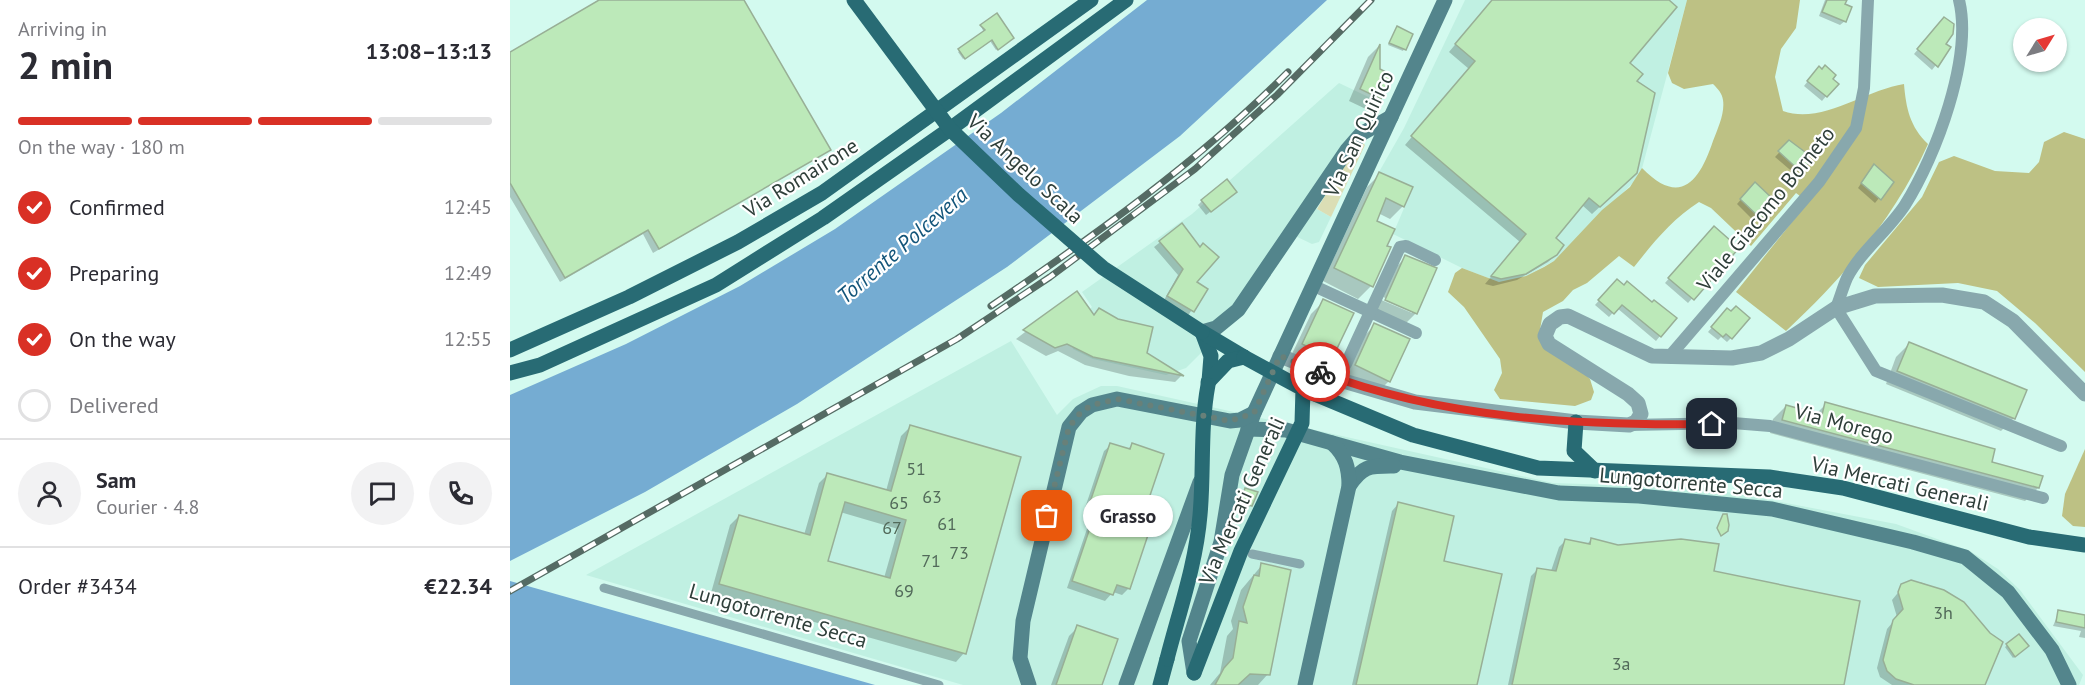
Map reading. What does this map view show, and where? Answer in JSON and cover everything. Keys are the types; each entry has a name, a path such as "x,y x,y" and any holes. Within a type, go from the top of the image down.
{"main road":[{"name":"Via Angelo Scala","path":"854,0 950,129 1018,195 1103,268 1202,332 1304,389"},
{"name":"Via Romairone","path":"510,350 629,297 738,242 822,194 1091,0"},
{"path":"510,374 540,365 716,285 823,218 950,129 1126,0"},
{"name":"Via San Quirico","path":"1191,679 1189,641 1224,530 1232,475 1248,429 1312,285 1445,0"},
{"path":"1160,685 1194,557 1200,514 1200,482 1211,356 1202,332 1216,328 1238,309 1347,150 1361,134 1391,117"},
{"path":"1209,381 1228,361 1244,357"},
{"name":"Via Mercati Generali","path":"1191,679 1241,550 1302,423 1304,389 1413,435 1544,468 1769,477 1833,487 2029,537 2085,545"},
{"path":"1029,685 1020,658 1023,621 1069,427 1074,419 1092,405 1117,399 1230,421 1254,413"},
{"path":"1574,451 1576,422"},
{"name":"Lungotorrente Secca","path":"1248,429 1286,430 1418,465 1559,493 1639,496 1772,509 1913,542 1965,558 2008,592 2052,650 2069,685"},
{"path":"1305,685 1349,486 1349,469 1345,457 1330,442"},
{"path":"1544,468 1574,451"},
{"path":"1574,451 1595,471"},
{"path":"1349,486 1357,474 1368,466 1418,465"},
{"path":"1126,685 1200,482"},
{"path":"1167,659 1189,641"}],"street":[{"name":"Viale Giacomo Borneto","path":"1669,357 1819,182 1856,128 1864,88 1868,0"},
{"path":"1836,308 1848,276 1904,207 1927,165 1957,77 1964,20 1959,0"},
{"path":"1346,364 1400,247 1406,246 1435,260"},
{"path":"1312,285 1416,333"},
{"path":"1629,425 1636,422 1641,414 1634,398 1549,344 1545,336 1550,324 1560,317 1575,318 1652,356 1732,358 1761,353 1789,339 1836,308 1875,296 1942,295 1984,302 2013,321 2085,394"},
{"path":"1836,308 1876,370 2061,446"},
{"name":"Via Morego","path":"1280,356 1347,382 1415,402 1576,422 1629,425 1733,423 1770,426 2043,498"},
{"path":"1252,554 1300,564"},
{"name":"Lungotorrente Secca","path":"604,588 939,685"}],"shaded area":[{"path":"1465,0 1687,0 1640,176 1554,261 1509,282 1499,282 1462,268 1393,234 1413,187 1379,172 1404,128"},
{"path":"1339,83 1377,101 1338,151 1308,204 1331,217 1319,242 1312,244 1289,233 1228,326 1186,368 1166,375 1093,359 1073,349 1071,340 1063,330 1092,307 1082,292 1192,214"},
{"path":"1363,143 1365,145 1331,217 1317,209 1354,148"},
{"path":"1011,341 1057,415 1073,399 1101,386 1117,386 1553,483 1707,488 1896,524 1970,551 1998,569 2020,590 2083,675 2079,685 963,685 586,575"}],"green space":[{"path":"1687,0 1800,0 1796,28 1781,49 1775,77 1783,111 1813,114 1889,87 1904,84 1910,117 1917,131 1928,144 1900,196 1866,245 1828,289 1786,331 1736,292 1808,202 1796,193 1751,246 1711,208 1699,202 1672,223 1634,267 1619,256 1587,283 1573,290 1563,301 1543,312 1539,336 1590,379 1594,392 1591,400 1575,406 1500,399 1494,390 1502,373 1500,359 1464,307 1448,292 1455,273 1462,268 1499,282 1526,276 1554,261 1602,210 1630,187 1642,168 1656,180 1668,186 1678,187 1687,184 1695,177 1708,155 1721,120 1723,105 1721,93 1713,84 1684,89 1672,83 1668,73"},
{"path":"2064,132 2085,139 2085,372 2035,323 1997,291 1958,283 1878,287 1859,278 1865,265 1922,197 1939,162 1954,156 1995,171 2029,173 2039,162 2044,142"},
{"path":"2085,449 2085,527 2073,526 2062,516 2065,494"}],"water":[{"name":"Torrente Polcevera","path":"1147,0 1327,0 1180,136 1007,267 797,404 645,492 510,561 510,395 626,344 740,286 835,229 1001,113"},
{"path":"510,581 875,685 510,685"}],"building":[{"path":"599,0 744,0 831,150 659,249 648,230 565,278 510,183 510,52"},
{"path":"1492,0 1669,0 1677,7 1630,63 1643,74 1637,81 1655,93 1637,173 1600,207 1589,198 1556,238 1564,245 1557,255 1526,274 1501,279 1491,276 1526,234 1411,136 1475,61 1455,44"},
{"path":"1827,0 1847,0 1845,4 1852,7 1846,22 1822,12"},
{"path":"997,13 1014,38 998,50 992,40 965,59 958,49 985,30 980,25"},
{"path":"1944,17 1954,24 1953,34 1946,44 1951,47 1938,67 1917,49"},
{"path":"1397,26 1413,34 1406,50 1389,43"},
{"path":"1380,44 1380,69 1392,75 1381,99 1360,89"},
{"path":"1825,65 1836,75 1833,79 1839,84 1827,97 1807,81 1819,66 1822,69"},
{"path":"1789,140 1809,155 1805,159 1809,163 1801,172 1778,151"},
{"path":"1874,164 1894,182 1881,200 1861,183"},
{"path":"1379,172 1413,187 1404,207 1386,198 1377,221 1395,229 1387,246 1391,247 1373,287 1334,268"},
{"path":"1227,179 1237,192 1211,212 1201,200"},
{"path":"1755,182 1775,201 1761,219 1740,199"},
{"path":"1182,223 1200,247 1203,243 1219,257 1197,282 1208,289 1194,312 1167,296 1183,269 1159,241"},
{"path":"1714,226 1739,248 1694,300 1668,278"},
{"path":"1405,255 1437,268 1417,314 1385,300"},
{"path":"1617,279 1624,285 1627,281 1652,302 1654,300 1677,318 1661,337 1622,305 1614,314 1598,300"},
{"path":"1077,291 1094,315 1099,308 1118,319 1153,327 1147,353 1184,376 1093,357 1067,344 1055,348 1023,330"},
{"path":"1323,299 1354,313 1332,359 1302,344"},
{"path":"1736,306 1750,318 1732,339 1726,334 1723,337 1711,327 1727,308 1731,311"},
{"path":"1374,323 1410,339 1390,382 1355,365"},
{"path":"1909,342 2027,390 2015,419 1897,371"},
{"path":"1825,402 1995,449 1992,462 2043,476 2039,488 1782,420 1786,405 1822,415"},
{"path":"910,425 1021,457 966,654 719,584 739,515 810,535 827,473 891,491","holes":["845,502 906,520 890,578 828,561"]},
{"path":"1110,443 1130,449 1132,443 1164,454 1140,525 1150,529 1130,589 1117,585 1113,595 1072,581 1096,510 1088,508"},
{"path":"1245,488 1258,492 1252,506 1241,503"},
{"path":"1398,502 1454,516 1444,561 1502,574 1477,685 1356,685"},
{"path":"1723,514 1727,514 1729,525 1728,531 1721,536 1717,528"},
{"path":"1591,538 1618,545 1681,539 1719,544 1714,571 1860,601 1844,685 1512,685 1537,568 1556,571 1565,539 1590,544"},
{"path":"1261,563 1291,570 1270,675 1250,674 1238,685 1215,685 1224,668 1233,658 1239,621 1247,623 1243,607 1254,575 1259,576"},
{"path":"1911,580 1944,590 1964,602 1990,633 2003,642 1985,685 1914,685 1896,679 1887,671 1883,660 1893,620 1903,609 1898,592 1901,584"},
{"path":"2058,610 2085,615 2085,628 2056,622"},
{"path":"1077,625 1118,639 1102,685 1056,685"},
{"path":"2019,634 2029,646 2015,657 2006,644"}],"railway":[{"path":"510,591 957,339 1050,277 1195,169 1277,95 1371,0"},
{"path":"991,306 1182,167 1254,105 1288,72"}],"way so far":[{"path":"1047,516 1069,427 1081,412 1092,405 1117,399 1230,421 1240,420 1254,413 1280,356 1320,372"}],"place":[{"name":"Grasso","path":"1047,516"}],"route":[{"path":"1320,372 1415,402 1576,422 1629,425 1712,424"}]}
